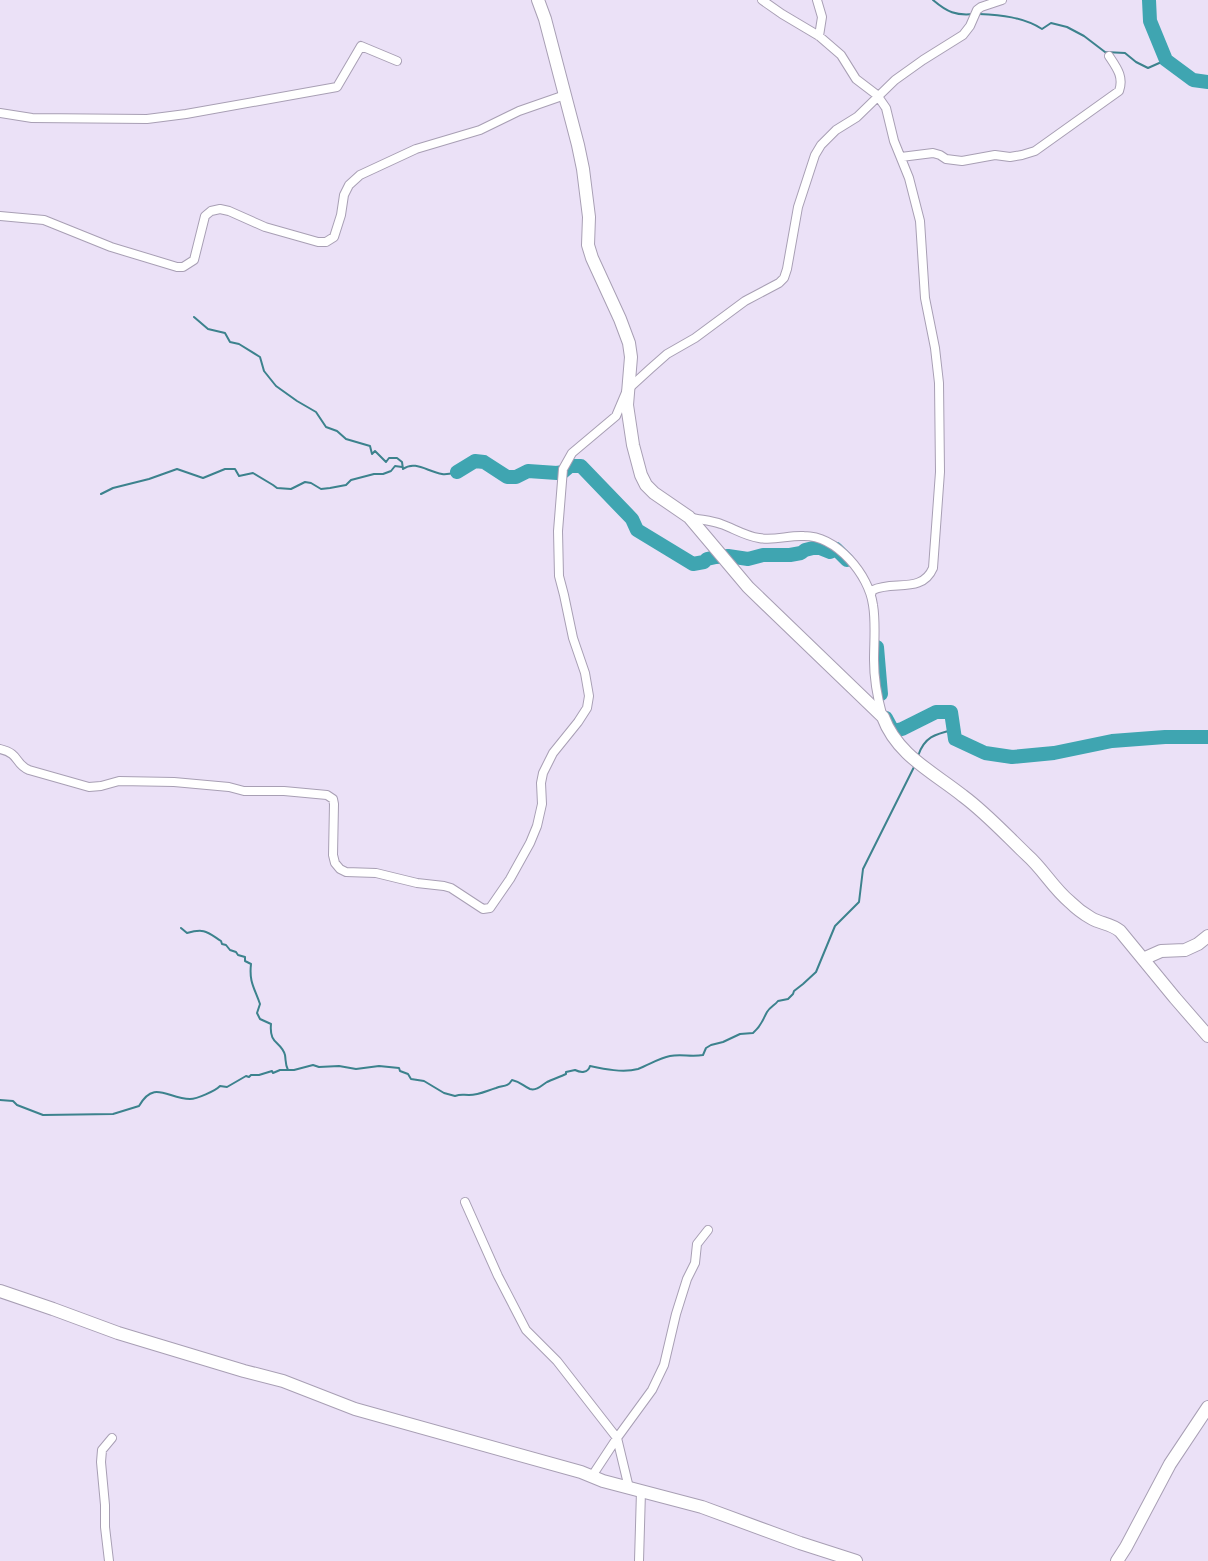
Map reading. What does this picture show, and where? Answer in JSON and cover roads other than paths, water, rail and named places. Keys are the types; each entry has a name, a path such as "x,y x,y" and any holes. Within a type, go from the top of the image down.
{"street":[{"path":"538,0 545,19 583,169 589,217 588,244 629,343 631,357 627,405 633,445 641,475 646,485 654,493 689,517 748,587 883,717"},
{"path":"762,0 819,36 841,56 856,80 878,95 886,108 894,141 909,178 920,221 926,298 937,361 939,398 940,472 934,557 931,573 922,582 903,586 884,586 873,590 872,594"},
{"path":"817,0 822,17 819,36"},
{"path":"984,0 998,1"},
{"path":"0,749 14,754 19,764 29,771 89,786 101,786 119,781 174,782 229,787 244,791 327,795 333,799 334,804 333,855 334,863 340,869 346,872 376,873 417,883 444,886 451,888 483,909 490,908 510,879 537,826 542,804 543,773 553,753 578,722 586,708 589,696 588,684 570,625 559,576 558,531 563,469 572,453 616,416 627,390 667,354 702,333 745,301 774,286 784,278 798,207 815,155 828,136 856,117 895,80 963,35 977,10 998,1"},
{"path":"0,113 33,118 147,119 186,114 337,87 361,46 397,61"},
{"path":"901,157 933,153 946,159 962,161 995,155 1022,156 1035,151 1119,91 1122,83 1119,72 1108,56"},
{"path":"0,216 44,220 111,247 177,267 183,267 194,260 205,216 211,211 220,209 265,227 318,242 326,242 334,237 338,228 344,195 349,185 360,175 416,149 480,130 519,111 565,95"},
{"path":"689,517 721,524 762,539 804,536 818,538 841,550 854,565 872,594 875,619 875,681 883,717 897,743 910,756 965,797 1031,858 1054,888 1069,902 1092,918 1113,925 1120,931 1208,1036"},
{"path":"1143,959 1161,951 1185,950 1208,936"},
{"path":"465,1202 498,1276 526,1330 557,1361 617,1438 635,1489 639,1561"},
{"path":"592,1476 652,1390 664,1365 676,1314 687,1279 695,1263 697,1244 708,1230"},
{"path":"0,1292 109,1330 283,1381 355,1409 702,1507 856,1561"},
{"path":"1117,1561 1170,1464 1208,1407"},
{"path":"109,1561 101,1462 102,1450 112,1438"}],"waterway":[{"path":"933,0 952,12 974,14"},
{"path":"1149,0 1150,21 1166,60 1193,80 1208,82"},
{"path":"979,14 1020,19 1042,29 1051,23 1067,27 1084,36 1105,52 1125,53 1148,68 1166,60"},
{"path":"194,317 208,329 225,333 230,342 239,344 260,357 264,371 276,386 316,412 326,427 337,431 346,439 370,446 372,454 375,451 386,462 389,458 397,458 402,462 403,469 412,466 442,474 457,472"},
{"path":"457,472 475,461 484,462 507,477 516,477 528,471 557,473 563,472 570,466 581,466 632,519 637,530 693,564 716,557 748,559 763,555 790,555 813,548 830,552 836,549 847,560"},
{"path":"101,494 113,488 177,469 203,478 225,469 235,469 239,476 253,473 277,488 291,489 305,482 321,489 346,485 351,480 374,474 383,474 391,471 395,466 402,467"},
{"path":"877,647 881,694"},
{"path":"886,718 893,731 902,729 936,712 951,712 955,739 985,753 1012,757 1054,753 1112,741 1208,737"},
{"path":"918,756 923,744 931,737 953,730"},
{"path":"0,1100 13,1101 17,1105 43,1115 113,1114 139,1106 145,1098 156,1092 193,1099 220,1086 227,1087 246,1076 294,1070 313,1065 356,1069 379,1066 399,1068 411,1079 424,1081 444,1093 455,1096 473,1095 507,1085 512,1080 530,1089 535,1089 566,1072 575,1070 584,1072 590,1066 626,1071 638,1069 670,1056 703,1055 706,1048 711,1045 740,1034 753,1033 767,1012 778,1001 788,999 816,972 835,926 859,902 863,869 915,765"},
{"path":"181,928 187,933 198,931 209,933 230,950 245,957 245,961 251,964 251,980 260,1004 257,1013 260,1019 271,1024 273,1039 285,1055 288,1070"}]}
